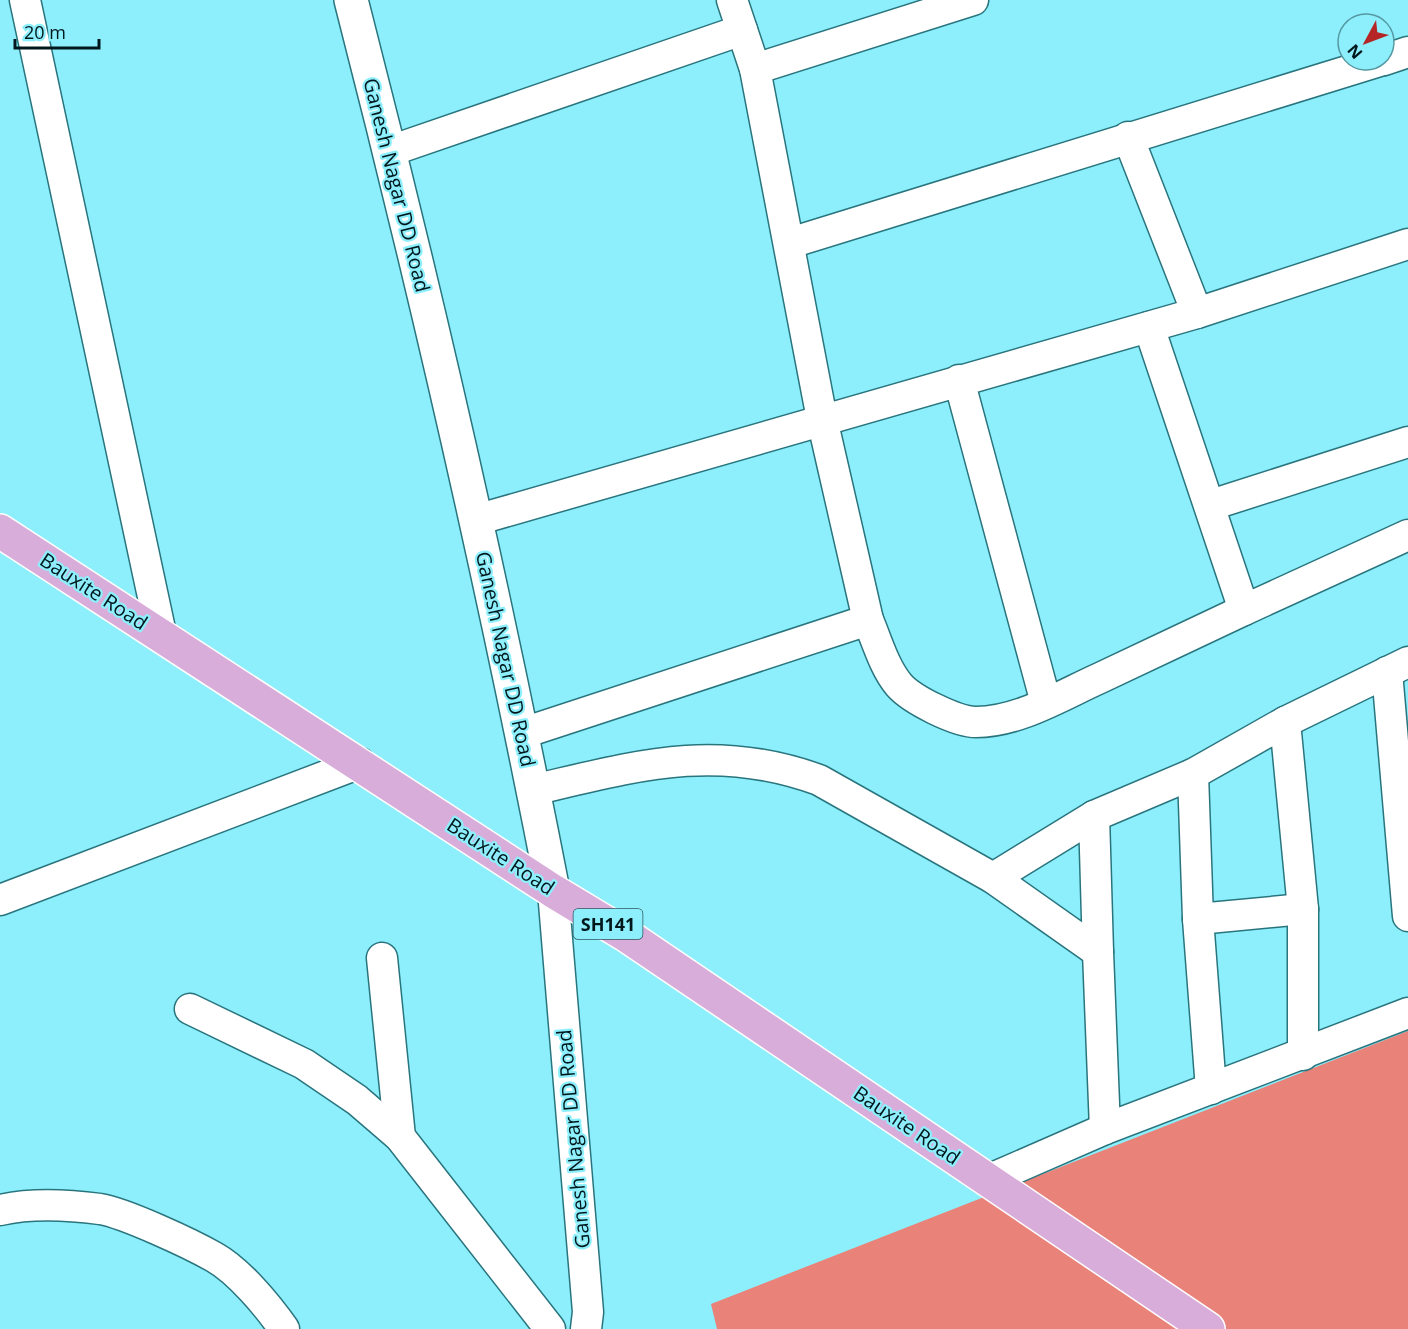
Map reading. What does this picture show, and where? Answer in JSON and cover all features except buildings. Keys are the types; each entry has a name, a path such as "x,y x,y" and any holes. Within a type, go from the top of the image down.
{"main road":[{"name":"Bauxite Road","path":"0,531 360,763 553,891 626,935 1208,1329"}],"street":[{"path":"25,0 161,634"},
{"name":"Ganesh Nagar DD Road","path":"351,0 390,151 476,520 523,733 553,891 588,1312 586,1329"},
{"path":"732,0 755,69 822,419 868,620 887,667 900,686 918,700 947,714 975,722 1012,716 1046,703 1408,535"},
{"path":"755,69 973,0"},
{"path":"390,151 742,30"},
{"path":"790,243 1343,72"},
{"path":"1128,137 1197,313"},
{"path":"476,520 1197,313 1408,244"},
{"path":"1149,327 1211,505 1244,610"},
{"path":"959,380 1046,703"},
{"path":"1211,505 1408,442"},
{"path":"523,733 868,620"},
{"path":"993,878 1094,816 1192,774 1285,722 1397,667 1407,899"},
{"path":"1285,722 1303,909 1304,1054"},
{"path":"533,790 642,764 726,759 768,765 819,780 993,878 1098,952"},
{"path":"0,900 360,763"},
{"path":"1192,774 1198,919 1211,1089"},
{"path":"1094,816 1105,1129"},
{"path":"1198,919 1303,909"},
{"path":"382,958 400,1137"},
{"path":"190,1009 304,1064 357,1100 400,1137 550,1329"},
{"path":"988,1180 1105,1129 1408,1013"},
{"path":"0,1210 21,1206 102,1209 138,1222 216,1258 272,1311 284,1329"}],"shaded area":[{"path":"1408,1031 1408,1329 717,1329 711,1304"}]}
